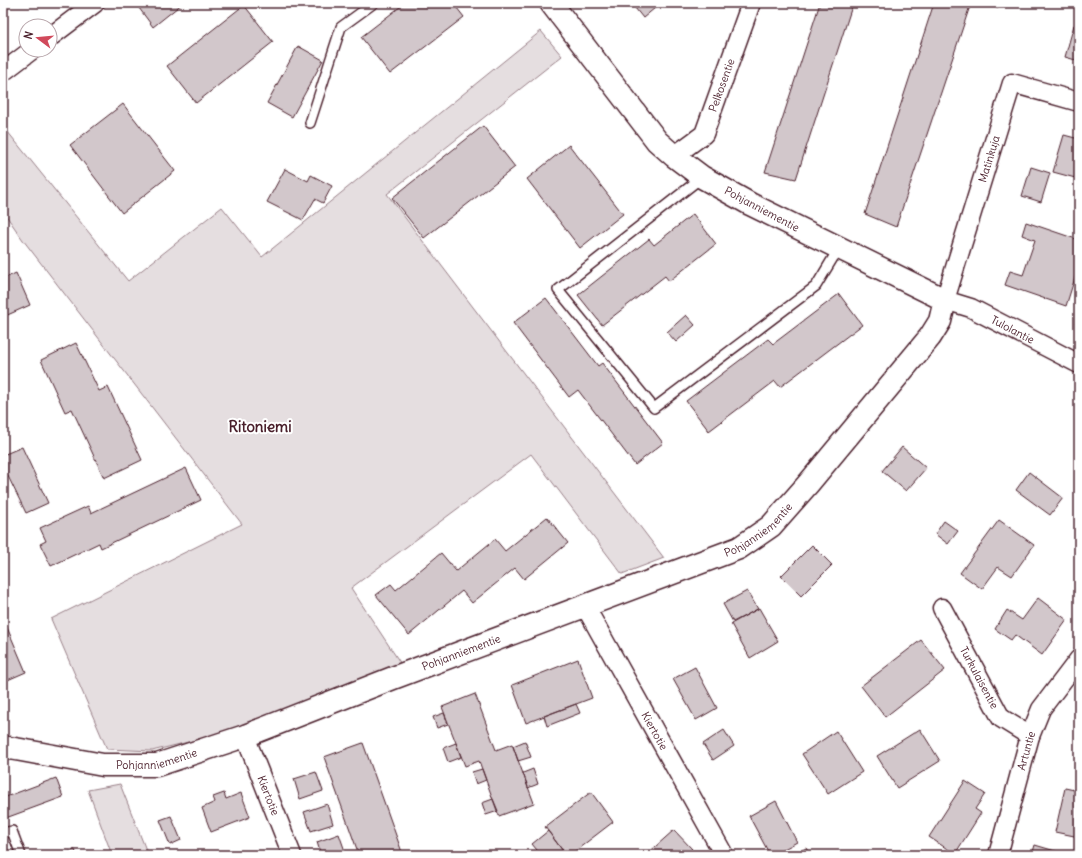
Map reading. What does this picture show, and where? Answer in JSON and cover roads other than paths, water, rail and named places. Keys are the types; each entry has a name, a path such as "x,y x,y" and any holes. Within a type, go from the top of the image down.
{"street":[{"path":"58,31 95,3"},
{"name":"Pohjanniementie","path":"3,747 103,765 157,765 245,736 400,675 739,548 771,526 808,484 930,337 940,321 945,300 750,204 702,177 674,156 657,141 550,3"},
{"name":"Pelkosentie","path":"674,156 704,134 751,3"},
{"path":"3,72 21,58"},
{"name":"Matinkuja","path":"945,300 1012,83 1079,102"},
{"name":"Tulolantie","path":"945,300 971,308 1079,364"},
{"name":"Kiertotie","path":"585,606 724,855"},
{"name":"Turkulaisentie","path":"942,608 1001,718 1030,736"},
{"name":"Artuntie","path":"998,855 1030,736 1041,709 1079,659"},
{"name":"Kiertotie","path":"245,736 292,855"}],"lane":[{"path":"310,123 341,27 374,3"},
{"path":"702,177 558,290 654,408 816,286 839,248"},
{"path":"3,833 12,831 21,855"}],"district":[{"name":"Ritoniemi","path":"260,426"}]}
